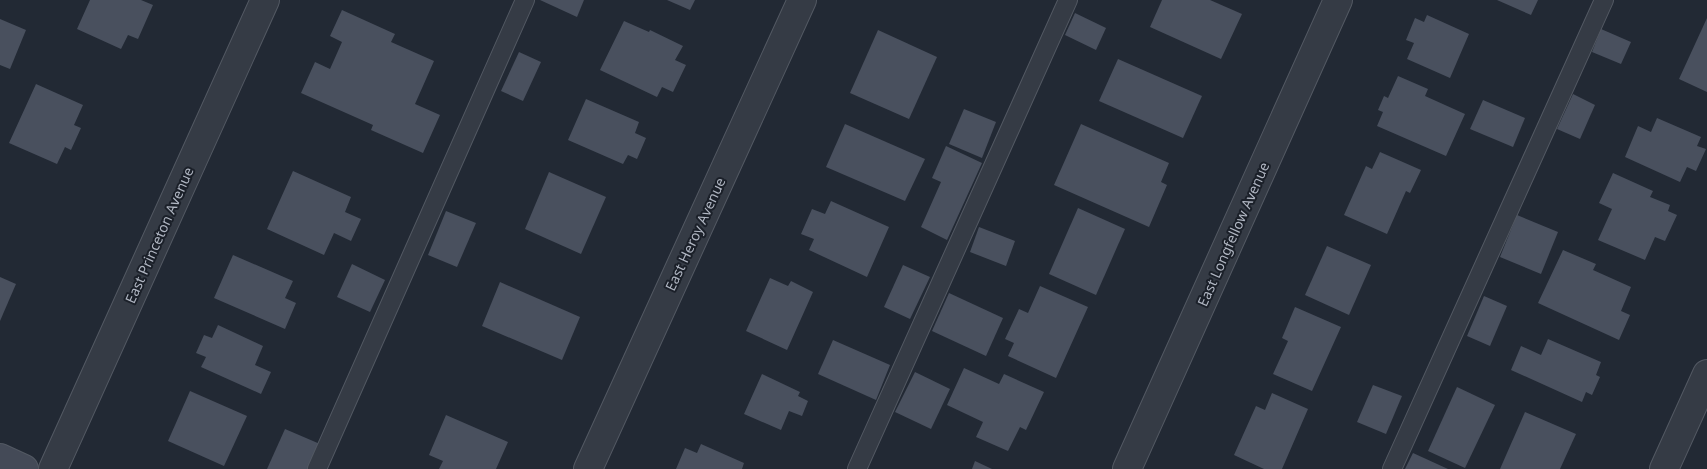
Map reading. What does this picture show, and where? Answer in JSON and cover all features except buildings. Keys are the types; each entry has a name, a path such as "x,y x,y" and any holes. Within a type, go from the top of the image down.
{"street":[{"name":"East Princeton Avenue","path":"53,469 265,0"},
{"name":"East Heroy Avenue","path":"588,469 802,0"},
{"name":"East Longfellow Avenue","path":"1127,469 1338,0"},
{"path":"1664,469 1707,374"},
{"path":"0,458 24,469"}],"lane":[{"path":"317,469 525,0"},
{"path":"857,469 1068,0"},
{"path":"1392,469 1604,0"}]}
